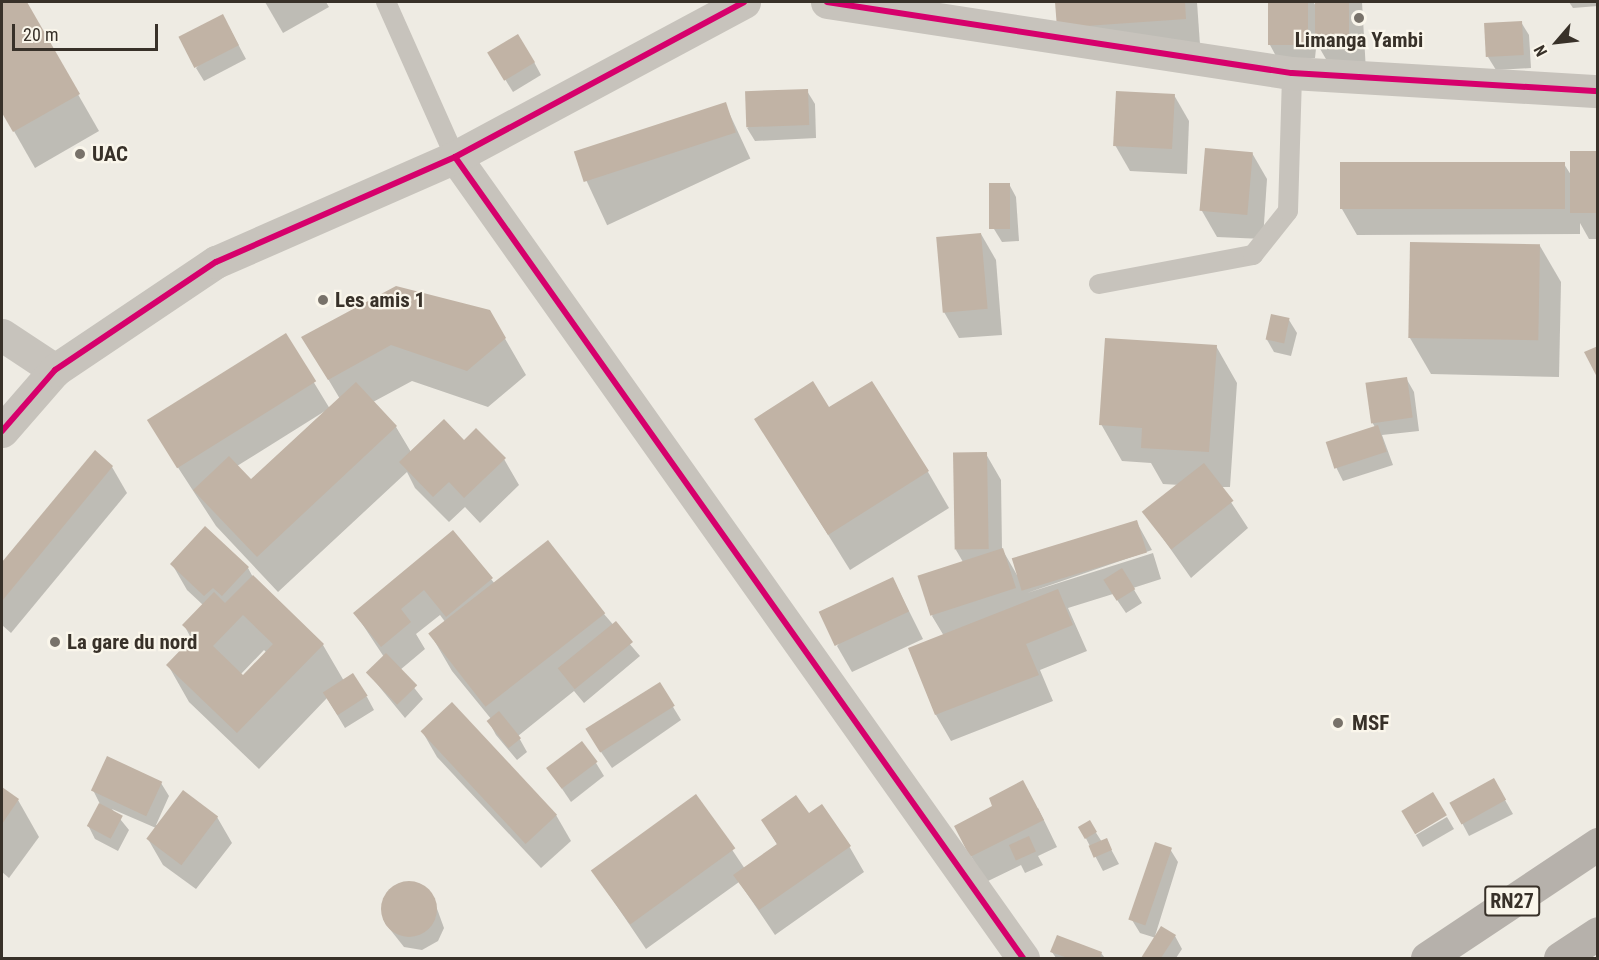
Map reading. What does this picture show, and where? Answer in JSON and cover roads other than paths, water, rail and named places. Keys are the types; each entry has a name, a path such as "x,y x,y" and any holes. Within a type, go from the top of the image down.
{"main road":[{"name":"RN27","path":"1427,958 1598,844"},
{"path":"1560,958 1598,933"}],"street":[{"path":"2,431 55,370 216,262 455,157 744,2"},
{"path":"827,2 1292,73 1598,91"},
{"path":"455,157 1023,958"},
{"path":"2,335 55,370"}],"lane":[{"path":"386,2 455,157"},
{"path":"1099,284 1253,255 1288,211 1292,73"}],"place":[{"name":"Limanga Yambi","path":"1359,18"},
{"name":"UAC","path":"80,154"},
{"name":"Les amis 1","path":"323,300"},
{"name":"La gare du nord","path":"55,642"},
{"name":"MSF","path":"1338,723"}]}
